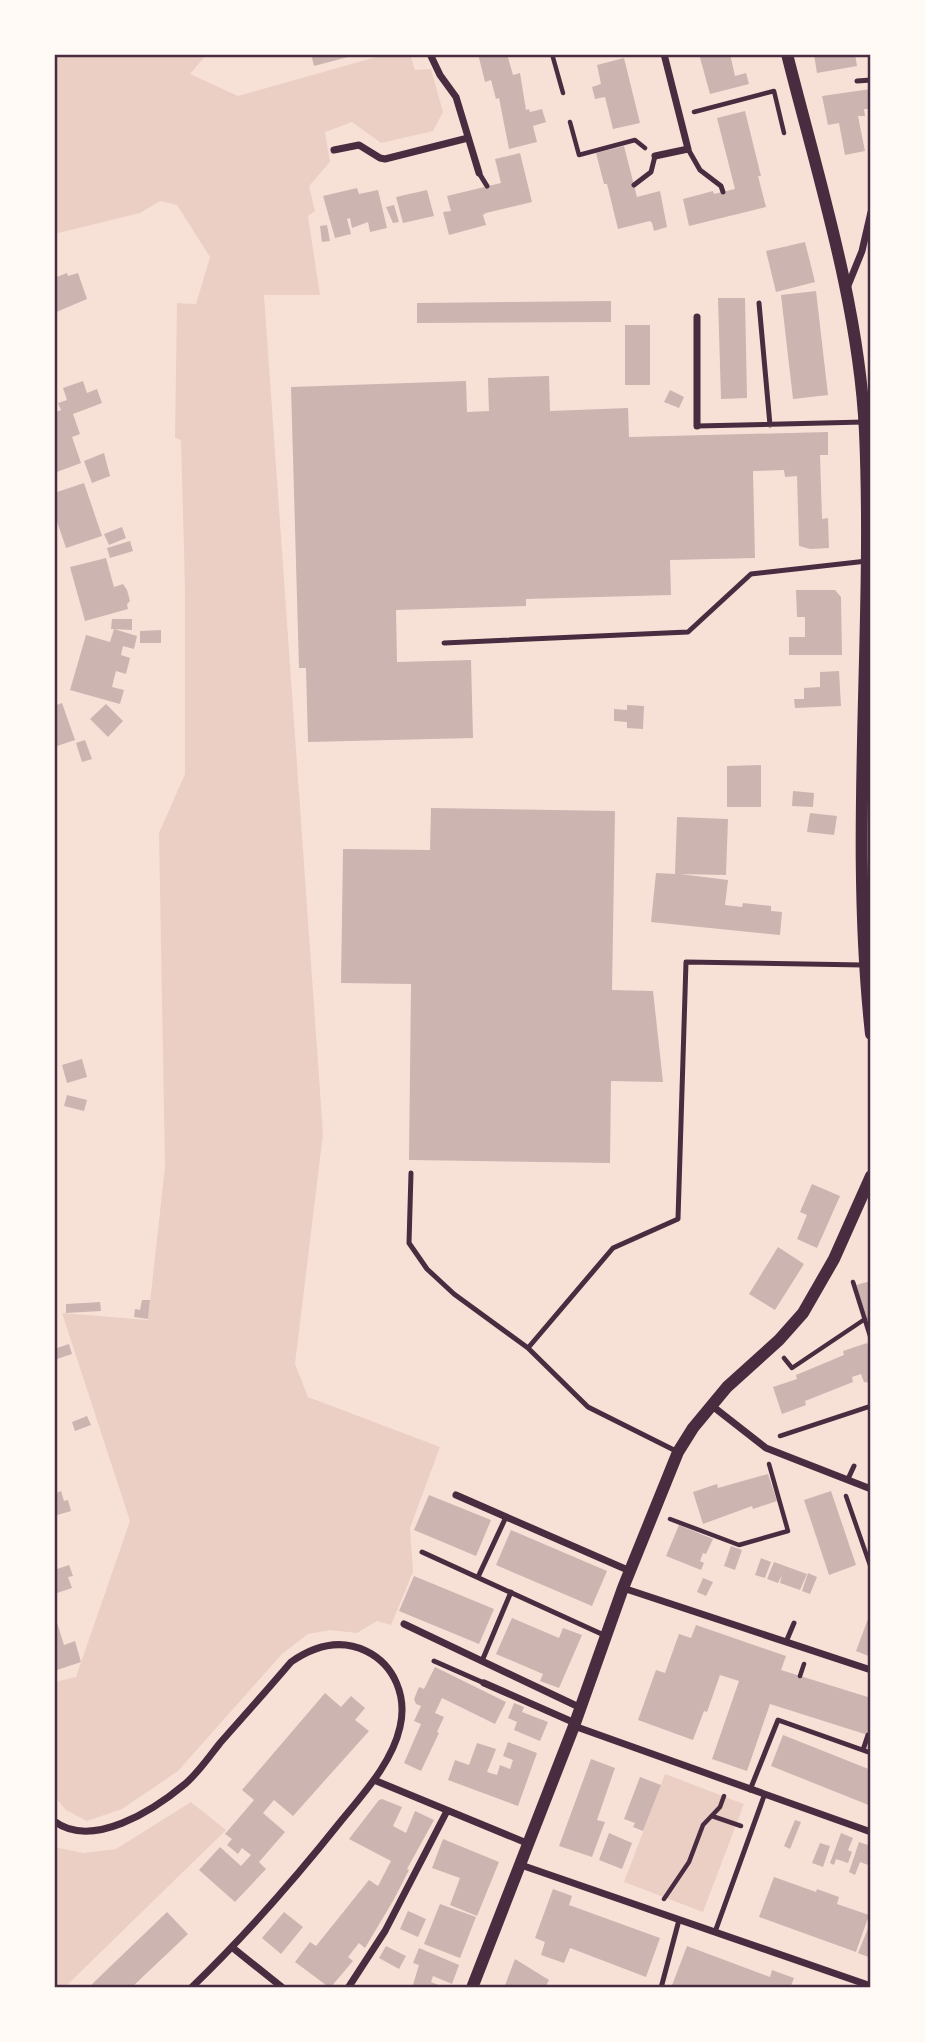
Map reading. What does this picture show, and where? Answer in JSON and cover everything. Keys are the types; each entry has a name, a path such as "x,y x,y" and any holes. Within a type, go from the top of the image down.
{"street":[{"path":"430,54 440,75 456,97 479,173"},
{"path":"655,156 688,149 664,54"},
{"path":"787,54 846,290 867,427 867,732 863,965 871,1034"},
{"path":"334,150 359,145 385,159 468,138"},
{"path":"846,290 862,251 871,212"},
{"path":"697,317 697,426"},
{"path":"472,1988 575,1725 623,1588 677,1452 727,1387 779,1340 803,1313 834,1259 871,1176"},
{"path":"711,1405 761,1444 871,1489"},
{"path":"456,1495 630,1571"},
{"path":"623,1588 871,1670"},
{"path":"404,1624 581,1708"},
{"path":"54,1821 62,1827 82,1832 106,1828 148,1810 186,1783 292,1662 307,1651 326,1645 357,1647 385,1665 397,1683 402,1704 401,1727 374,1780 233,1948 191,1988"},
{"path":"484,1683 575,1725 764,1796 871,1832"},
{"path":"374,1780 529,1844"},
{"path":"348,1988 386,1931 447,1811"},
{"path":"521,1865 871,1986"},
{"path":"233,1948 284,1988"}],"lane":[{"path":"857,81 871,80"},
{"path":"688,149 700,170 722,186 723,192"},
{"path":"634,186 651,172 655,156"},
{"path":"479,173 487,186"},
{"path":"759,303 770,425"},
{"path":"697,426 867,427"},
{"path":"444,643 688,632 751,574 867,561"},
{"path":"528,1348 613,1248 678,1219 686,962 863,965"},
{"path":"411,1173 408,1230 410,1243 418,1259 454,1294 528,1348 589,1407 677,1452"},
{"path":"848,1479 855,1466"},
{"path":"478,1577 506,1517"},
{"path":"422,1552 606,1636"},
{"path":"482,1661 511,1592"},
{"path":"786,1642 794,1623"},
{"path":"434,1661 484,1683"},
{"path":"750,1790 778,1720 871,1753"},
{"path":"863,1750 868,1735"},
{"path":"715,1932 764,1796"},
{"path":"661,1988 679,1920"}],"path":[{"path":"552,54 564,93"},
{"path":"680,116 774,92 784,133"},
{"path":"570,122 579,155 635,140 655,156"},
{"path":"853,1282 871,1339"},
{"path":"788,1362 792,1368 864,1319"},
{"path":"653,1513 740,1545 788,1531 761,1444 871,1406"},
{"path":"840,1476 871,1568"},
{"path":"660,1913 665,1897 689,1862 703,1825 720,1807 730,1783"},
{"path":"712,1816 752,1830"}],"shaded area":[{"path":"54,54 207,54 190,74 238,96 387,54 410,54 415,70 431,69 443,112 433,131 381,143 352,122 325,132 330,162 309,186 315,211 308,216 320,295 264,295 323,1134 295,1364 308,1397 440,1447 410,1528 413,1572 391,1625 377,1621 357,1633 330,1630 308,1634 282,1654 178,1771 122,1809 87,1821 66,1810 54,1796 54,1682 76,1677 130,1521 62,1313 148,1320 165,1167 159,833 185,774 185,589 181,440 175,438 177,303 196,304 210,257 177,205 160,201 140,213 54,234"},
{"path":"665,1774 744,1804 703,1912 624,1882"},
{"path":"191,1802 226,1830 64,1988 54,1988 54,1847 83,1853 116,1849"}],"building":[{"path":"311,54 347,54 348,57 314,66"},
{"path":"478,54 507,54 513,75 520,73 526,110 529,109 530,112 542,109 546,122 533,126 537,142 509,149 499,98 496,99 491,80 485,82"},
{"path":"699,54 730,54 735,76 746,73 749,84 710,94"},
{"path":"814,54 855,54 857,66 817,73"},
{"path":"624,58 640,123 613,129 605,97 595,99 592,87 601,84 597,65"},
{"path":"871,89 871,109 864,109 865,116 858,116 865,151 845,155 839,123 828,125 822,96"},
{"path":"745,111 766,207 689,226 683,199 713,191 714,194 735,189 717,118"},
{"path":"624,146 637,197 660,191 667,227 654,231 650,221 618,229 596,153"},
{"path":"520,153 532,202 486,213 483,215 486,225 449,235 443,212 451,211 447,196 501,183 495,159"},
{"path":"357,188 359,194 378,190 387,228 370,232 368,222 352,228 350,218 347,219 351,234 335,238 323,196"},
{"path":"427,190 434,216 403,223 396,197"},
{"path":"394,205 399,222 393,223 386,207"},
{"path":"327,225 330,241 322,242 320,226"},
{"path":"805,242 815,282 776,292 766,251"},
{"path":"67,273 68,276 78,273 87,299 54,313 54,278"},
{"path":"816,291 828,395 793,399 781,295"},
{"path":"718,298 745,298 747,398 721,399"},
{"path":"611,301 611,322 417,323 417,303"},
{"path":"625,325 650,325 650,385 625,385"},
{"path":"549,376 550,411 628,408 629,437 828,432 828,455 820,455 822,519 828,518 829,548 810,549 799,546 797,476 785,477 784,470 753,471 755,558 670,560 671,595 526,599 526,606 396,610 397,662 471,660 473,738 308,742 306,668 299,668 291,387 466,381 467,412 489,411 488,378"},
{"path":"83,381 87,393 97,389 102,403 73,414 80,434 72,437 81,463 54,473 54,413 61,410 58,403 67,400 63,388"},
{"path":"670,390 684,397 679,408 664,402"},
{"path":"104,453 110,476 92,483 84,461"},
{"path":"84,483 102,536 66,548 54,513 54,493"},
{"path":"122,527 126,538 109,545 104,534"},
{"path":"130,541 133,551 110,558 107,548"},
{"path":"106,558 114,587 123,584 127,590 130,601 127,604 128,609 85,621 70,567"},
{"path":"796,590 835,590 841,597 842,655 789,655 789,637 805,637 805,617 797,617"},
{"path":"112,619 132,619 132,630 111,629"},
{"path":"114,629 137,636 134,649 123,646 121,655 130,658 126,674 116,671 112,687 124,690 120,704 70,690 86,635 110,642"},
{"path":"161,630 161,643 140,643 140,631"},
{"path":"839,671 841,706 795,708 794,699 804,699 804,688 820,687 820,672"},
{"path":"62,703 75,740 54,747 54,706"},
{"path":"106,704 123,721 108,737 90,719"},
{"path":"627,705 644,706 643,729 627,728 627,722 614,721 614,709 627,710"},
{"path":"85,740 92,759 82,762 76,743"},
{"path":"761,765 761,807 727,807 727,766"},
{"path":"793,791 814,793 813,807 792,806"},
{"path":"431,808 615,811 612,990 653,991 663,1082 611,1081 610,1163 409,1160 411,984 341,983 343,849 430,850"},
{"path":"810,813 837,816 834,835 807,832"},
{"path":"677,817 728,819 726,875 680,874 728,880 725,905 742,907 743,903 771,906 771,911 782,912 780,935 651,922 656,873 675,874"},
{"path":"82,1059 87,1077 67,1083 62,1065"},
{"path":"67,1095 87,1100 84,1111 64,1106"},
{"path":"812,1184 840,1196 817,1248 797,1239 807,1215 800,1212"},
{"path":"778,1247 804,1264 775,1310 749,1294"},
{"path":"871,1281 871,1331 856,1285"},
{"path":"142,1300 150,1300 148,1319 134,1317 135,1309 140,1310"},
{"path":"100,1302 101,1311 66,1313 66,1304"},
{"path":"867,1343 871,1353 871,1383 864,1382 861,1374 852,1377 853,1382 805,1401 806,1405 782,1414 773,1387 797,1379 796,1375 844,1355 843,1351"},
{"path":"69,1344 72,1354 54,1360 54,1349"},
{"path":"87,1416 91,1425 75,1431 72,1422"},
{"path":"768,1474 777,1501 753,1509 752,1506 703,1524 693,1492 717,1484 718,1488"},
{"path":"61,1491 64,1501 68,1500 71,1511 54,1516 54,1494"},
{"path":"831,1491 856,1565 829,1575 804,1500"},
{"path":"429,1495 491,1520 476,1556 414,1530"},
{"path":"679,1525 713,1539 706,1554 703,1553 700,1561 704,1563 701,1570 666,1556"},
{"path":"511,1530 607,1571 592,1606 496,1565"},
{"path":"731,1546 742,1550 735,1570 724,1566"},
{"path":"761,1558 771,1562 765,1578 755,1575"},
{"path":"774,1562 807,1574 800,1590 780,1583 782,1575 778,1583 767,1579"},
{"path":"69,1565 73,1576 68,1577 72,1588 54,1594 54,1570"},
{"path":"808,1573 817,1577 810,1594 802,1591"},
{"path":"414,1576 494,1609 479,1644 399,1611"},
{"path":"703,1578 713,1582 706,1596 697,1592"},
{"path":"871,1611 871,1657 856,1651"},
{"path":"55,1616 64,1645 75,1641 81,1662 54,1671"},
{"path":"512,1618 559,1638 563,1628 582,1635 559,1688 540,1681 543,1674 496,1654"},
{"path":"696,1625 786,1656 781,1670 871,1698 871,1736 770,1704 747,1771 712,1759 739,1681 720,1675 707,1712 704,1711 693,1740 638,1720 656,1670 665,1673 679,1634 691,1638"},
{"path":"435,1667 506,1702 495,1724 442,1698 435,1713 444,1717 421,1771 404,1763 421,1724 414,1721 421,1706 416,1704 414,1699 419,1687 424,1689"},
{"path":"325,1693 341,1707 351,1696 365,1708 355,1720 369,1731 293,1816 274,1800 263,1813 285,1832 259,1862 266,1869 235,1902 199,1870 220,1847 241,1866 251,1855 242,1848 238,1854 227,1845 232,1839 225,1834 254,1800 242,1790"},
{"path":"514,1703 524,1707 522,1712 548,1722 540,1741 514,1730 517,1722 508,1718"},
{"path":"783,1735 871,1770 871,1806 771,1766"},
{"path":"508,1742 537,1753 518,1806 448,1780 455,1760 469,1765 477,1743 496,1749 487,1772 497,1775 500,1765 510,1769 513,1760 503,1756"},
{"path":"591,1759 615,1768 597,1820 605,1822 592,1857 559,1846"},
{"path":"640,1777 661,1785 643,1831 633,1827 635,1823 624,1819"},
{"path":"382,1799 402,1807 393,1826 406,1833 415,1811 434,1820 393,1901 365,1948 359,1943 348,1957 353,1961 330,1988 295,1962 310,1942 316,1946 369,1880 378,1886 391,1861 349,1839"},
{"path":"795,1820 801,1822 790,1849 784,1846"},
{"path":"609,1833 632,1843 622,1869 599,1860"},
{"path":"841,1833 853,1838 848,1850 852,1852 848,1863 836,1859 834,1865 830,1863"},
{"path":"443,1839 499,1862 477,1916 450,1905 460,1878 432,1868"},
{"path":"859,1842 871,1846 871,1866 860,1862 855,1875 849,1872"},
{"path":"820,1843 830,1846 823,1867 812,1863"},
{"path":"774,1877 839,1897 837,1904 869,1915 856,1952 759,1917"},
{"path":"553,1889 572,1896 569,1905 660,1938 646,1977 570,1948 564,1963 541,1955 545,1942 535,1938"},
{"path":"440,1904 476,1917 460,1958 424,1944"},
{"path":"408,1911 426,1919 418,1937 400,1929"},
{"path":"167,1912 188,1934 131,1988 88,1988"},
{"path":"284,1912 303,1927 281,1954 262,1938"},
{"path":"871,1921 871,1958 858,1953"},
{"path":"386,1946 406,1956 399,1969 379,1958"},
{"path":"687,1946 770,1977 772,1970 794,1978 791,1986 797,1988 671,1988"},
{"path":"419,1948 459,1965 452,1984 433,1976 431,1982 445,1988 412,1988 419,1965 413,1963"},
{"path":"515,1959 549,1980 545,1988 504,1988"}]}
